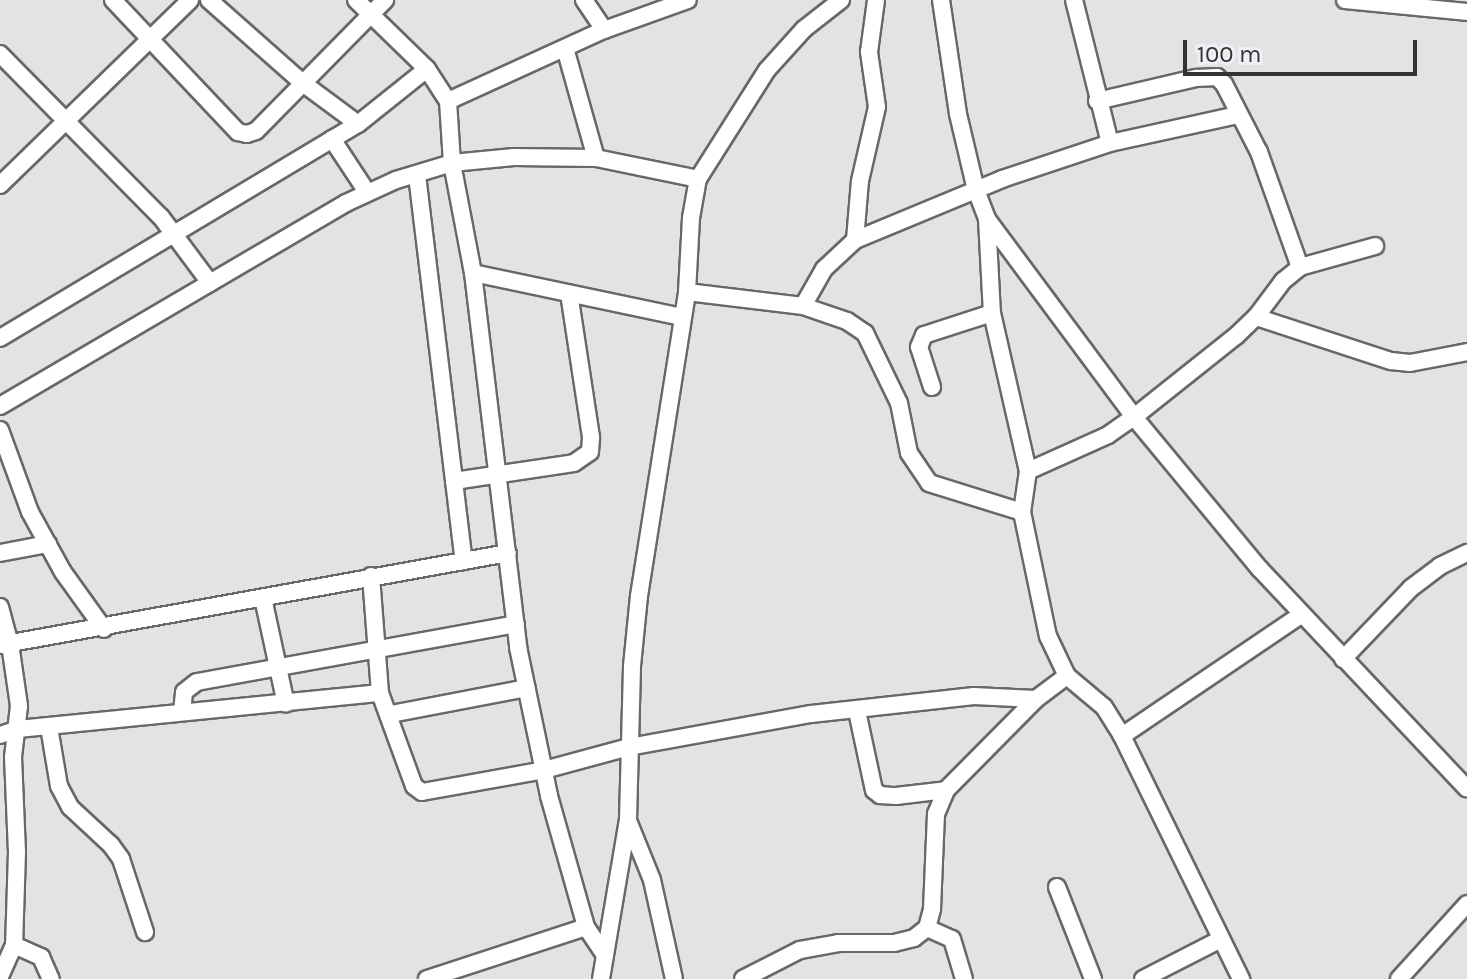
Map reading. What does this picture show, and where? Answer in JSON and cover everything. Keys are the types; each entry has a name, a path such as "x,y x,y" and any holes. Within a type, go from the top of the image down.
{"street":[{"path":"113,0 238,132 247,134 256,131 385,0"},
{"path":"2,178 190,0"},
{"path":"209,0 304,84 358,124"},
{"path":"356,0 427,69 448,101 452,163 473,273 516,624 527,688 544,770 586,927 605,955"},
{"path":"584,0 604,30"},
{"path":"448,101 604,30 688,0"},
{"path":"601,979 628,820 629,747 639,596 687,292 691,218 698,179 767,70 804,29 841,0"},
{"path":"855,240 860,181 877,107 869,52 876,0"},
{"path":"941,0 958,114 976,190 987,219 1134,417 1302,614 1467,789"},
{"path":"1074,0 1110,143"},
{"path":"1345,0 1467,12"},
{"path":"565,48 596,158"},
{"path":"0,54 174,232 210,283"},
{"path":"0,338 358,124 427,69"},
{"path":"1097,101 1208,76 1224,84 1237,115 1259,152 1300,267"},
{"path":"803,306 824,269 855,240 976,190 1110,143 1237,115"},
{"path":"332,139 367,192"},
{"path":"0,406 367,192 452,163 514,157 596,158 698,179"},
{"path":"417,175 464,561"},
{"path":"987,219 992,313 1028,471 1022,512 1048,636 1067,676 1104,707 1122,736 1241,979"},
{"path":"1028,471 1108,435 1134,417 1256,317 1283,281 1300,267 1375,246"},
{"path":"473,273 682,317"},
{"path":"687,292 803,306 847,321 865,333 899,403 909,453 929,483 1022,512"},
{"path":"454,481 574,463 590,452 591,437 569,294"},
{"path":"932,387 919,347 924,335 992,313"},
{"path":"1256,317 1391,361 1410,363 1467,352"},
{"path":"0,430 30,512 104,629"},
{"path":"0,553 48,544"},
{"path":"5,644 104,629 371,576 508,553"},
{"path":"1343,659 1411,588 1440,566 1467,553"},
{"path":"371,576 380,693 391,714 414,786 422,792 544,770 629,747 811,714 974,696 1036,699"},
{"path":"263,598 286,704"},
{"path":"0,607 19,706 13,757 17,852 7,907 14,945 0,977"},
{"path":"1122,736 1302,614"},
{"path":"182,712 184,692 190,685 516,624"},
{"path":"743,979 800,950 838,943 894,943 914,938 927,928 932,909 936,814 946,790 1036,699 1067,676"},
{"path":"391,714 527,688"},
{"path":"0,735 18,729 380,693"},
{"path":"857,711 874,790 880,795 896,796 946,790"},
{"path":"49,727 59,786 70,807 111,845 121,859 145,932"},
{"path":"628,820 652,880 674,979"},
{"path":"1057,887 1093,979"},
{"path":"1399,979 1467,904"},
{"path":"427,979 586,927"},
{"path":"927,928 952,939 964,979"},
{"path":"1143,979 1221,939"},
{"path":"14,945 41,957 51,979"}]}
